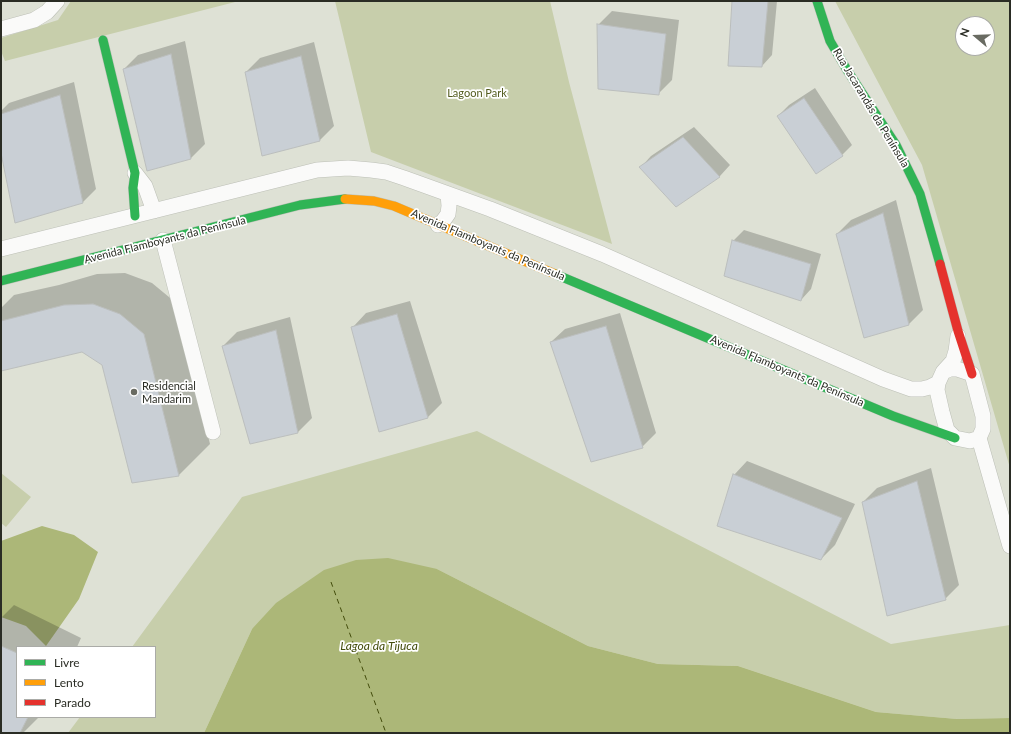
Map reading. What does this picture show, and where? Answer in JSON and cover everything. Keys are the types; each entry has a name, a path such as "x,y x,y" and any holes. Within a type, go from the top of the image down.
{"street":[{"path":"1,29 34,20 47,12 57,1"},
{"name":"Rua Jacarandás da Península","path":"817,1 830,41 896,145 920,194 983,416 983,429 979,438 1010,546"},
{"path":"103,40 135,173 133,188 136,216"},
{"path":"1,248 136,216 317,170 348,168 386,172 490,209 602,254 883,379 911,389 922,390 950,369 957,369 972,374"},
{"path":"135,173 145,186 154,211"},
{"path":"438,225 448,214 448,194"},
{"name":"Avenida Flamboyants da Península","path":"1,281 300,206 341,199 374,201 394,206 893,416 956,438"},
{"path":"163,240 212,432"},
{"name":"Rua Jacarandás da Península","path":"940,378 953,361 956,351 958,331"},
{"path":"940,378 937,390 944,423 947,430 956,438 970,441 979,438"}],"green space":[{"path":"71,1 239,1 5,61 1,51 1,38 58,20"},
{"name":"Lagoon Park","path":"335,1 550,1 569,82 612,244 371,152"},
{"path":"835,1 1010,1 1010,468 922,165"},
{"path":"477,431 891,644 1010,625 1010,718 957,719 876,712 738,666 658,664 588,646 437,569 252,629 204,733 68,733 79,718 156,718 156,646 133,646 242,497"},
{"path":"1,473 31,497 6,527 1,523"}],"water":[{"path":"42,526 74,535 98,552 79,599 46,646 26,626 1,617 1,541"},
{"name":"Lagoa da Tijuca","path":"388,558 437,569 588,646 658,664 738,666 876,712 957,719 1010,718 1010,733 204,733 252,629 276,603 324,570 356,560"}],"building":[{"path":"732,1 768,1 762,67 728,66"},
{"path":"597,24 666,34 659,95 598,89"},
{"path":"171,54 191,159 147,171 123,69"},
{"path":"301,56 320,141 262,156 245,72"},
{"path":"60,95 83,203 15,223 1,153 1,114"},
{"path":"804,98 843,156 816,174 777,116"},
{"path":"683,137 720,177 676,207 639,167"},
{"path":"883,213 909,325 864,338 836,234"},
{"path":"732,240 811,264 801,301 724,276"},
{"name":"Residencial Mandarim","path":"93,304 120,314 144,334 179,476 132,483 102,365 82,352 1,371 1,321 64,305"},
{"path":"397,314 428,418 379,432 351,327"},
{"path":"606,326 643,448 591,462 550,342"},
{"path":"276,330 298,433 250,444 222,346"},
{"path":"733,474 842,518 821,560 717,526"},
{"path":"917,481 946,600 887,616 862,502"},
{"path":"1,646 16,653 16,718 28,718 20,733 1,733"}],"ferry route":[{"path":"331,582 386,733"}],"traffic: fast":[{"path":"817,1 830,41 896,145 920,194 940,264"},
{"path":"103,40 135,173 133,188 135,216"},
{"path":"1,281 300,205 345,199"},
{"path":"555,274 893,416 955,438"}],"traffic: slow":[{"path":"345,199 374,201 394,206 555,274"}],"traffic: jam":[{"path":"940,264 958,331 972,374"}],"place":[{"name":"Residencial Mandarim","path":"134,392"}]}
